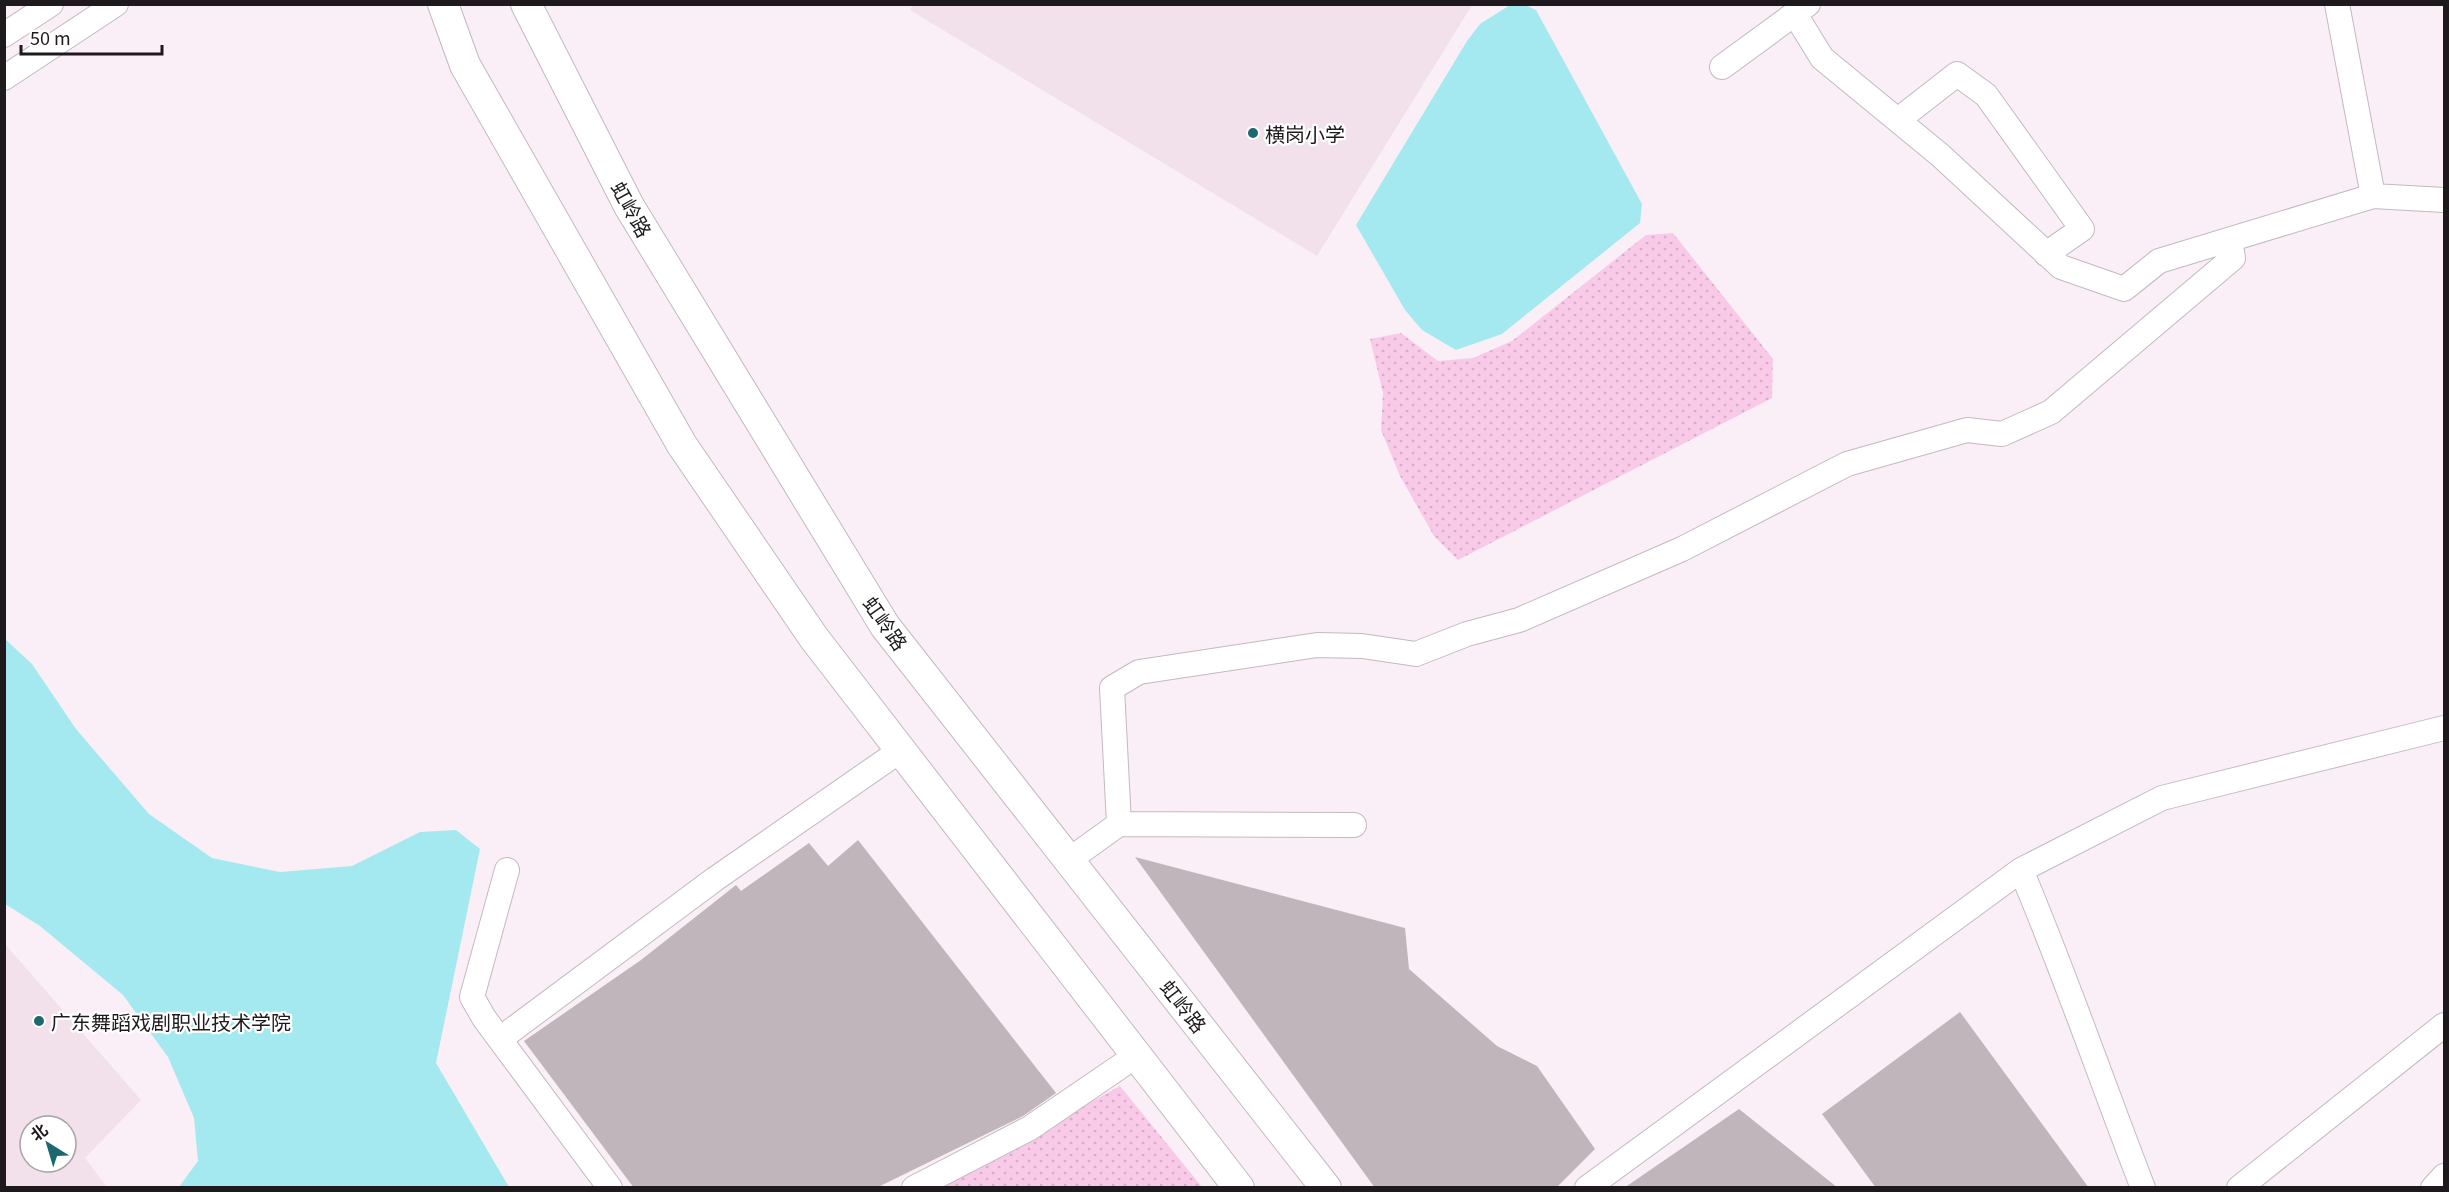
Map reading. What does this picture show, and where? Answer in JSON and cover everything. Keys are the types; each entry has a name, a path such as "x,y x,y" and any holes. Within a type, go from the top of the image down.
{"main road":[{"path":"443,4 465,65 682,445 814,638 1239,1188"},
{"name":"虹岭路","path":"526,4 629,206 885,626 1326,1188"}],"street":[{"path":"4,35 51,4"},
{"path":"4,78 116,4"},
{"path":"2337,4 2373,196"},
{"path":"1722,67 1802,9 1822,58 1940,155 2046,254 2061,267 2124,289 2159,261 2373,196 2445,200"},
{"path":"1898,120 1957,74 1986,95 2082,229 2046,254"},
{"path":"1119,824 1112,688 1139,672 1317,645 1362,646 1416,654 1467,634 1519,620 1646,566 1856,461 1967,429 2002,434 2051,412 2187,298 2233,258 2230,240"},
{"path":"1587,1188 2021,870 2162,798 2445,728"},
{"path":"500,1039 715,879 900,750"},
{"path":"1069,860 1119,824 1354,825"},
{"path":"507,870 472,997 500,1039 610,1188"},
{"path":"2021,870 2054,946 2065,984 2144,1188"},
{"path":"2239,1188 2445,1024"},
{"path":"914,1188 1030,1128 1137,1055"},
{"path":"2433,1188 2445,1176"}],"shaded area":[{"name":"横岗小学","path":"913,4 1472,5 1317,256 910,10"},
{"path":"1673,233 1773,359 1772,398 1458,560 1434,536 1400,476 1381,430 1383,393 1370,339 1401,333 1438,361 1473,358 1512,341 1646,235"},
{"name":"广东舞蹈戏剧职业技术学院","path":"4,943 141,1100 85,1158 107,1187 5,1187"},
{"path":"1120,1086 1202,1187 933,1188"}],"water":[{"path":"1510,5 1525,5 1536,10 1642,204 1640,223 1502,334 1456,350 1422,330 1405,310 1356,225 1467,41 1480,24"},
{"path":"4,638 32,664 76,729 149,814 212,858 280,872 352,866 420,832 456,830 480,849 436,1063 509,1187 179,1187 198,1161 194,1118 168,1057 123,995 40,926 5,904"}],"building":[{"path":"858,840 1056,1093 1023,1116 876,1188 634,1188 524,1041 641,960 736,885 741,891 809,843 828,866"},
{"path":"1135,857 1405,928 1409,969 1497,1046 1537,1066 1595,1149 1556,1188 1375,1188"},
{"path":"1960,1012 2089,1188 1876,1188 1822,1114"},
{"path":"1739,1109 1838,1188 1624,1188"}],"place":[{"name":"横岗小学","path":"1253,133"},
{"name":"广东舞蹈戏剧职业技术学院","path":"39,1021"}]}
